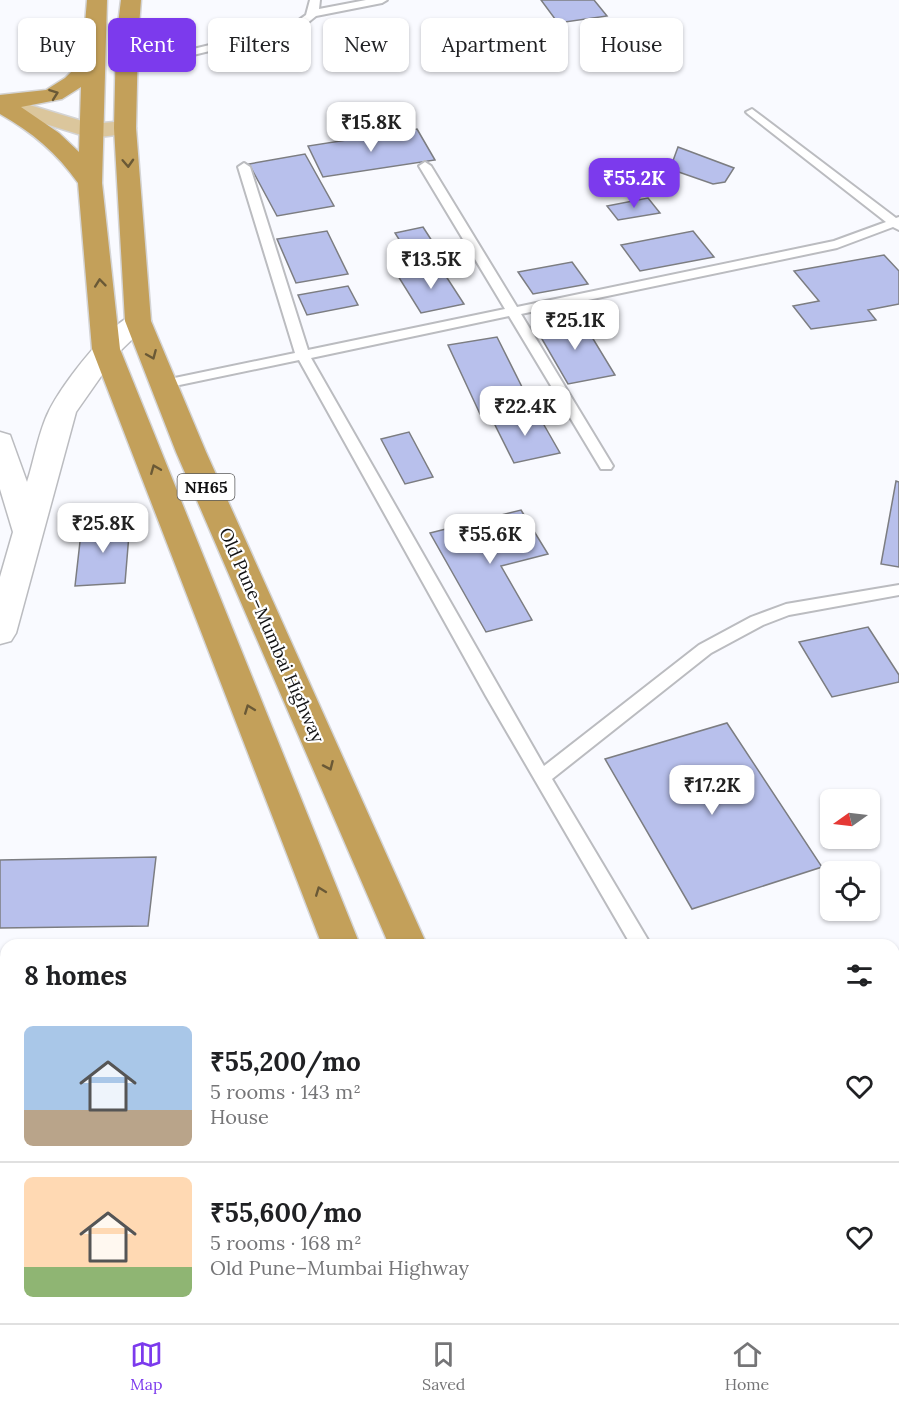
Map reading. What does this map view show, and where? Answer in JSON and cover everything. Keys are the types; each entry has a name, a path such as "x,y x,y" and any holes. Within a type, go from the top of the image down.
{"highway":[{"name":"NH65","path":"96,18 97,0"},
{"name":"Old Pune–Mumbai Highway","path":"131,0 127,40 126,128 138,321 191,452 405,939"},
{"path":"0,103 39,99 57,94 72,86 83,72"},
{"name":"NH65","path":"93,72 90,183 106,349 339,939"},
{"path":"0,103 56,140 72,157 90,183"}],"main road":[{"path":"0,103 91,131 126,128"}],"street":[{"path":"0,633 62,412 106,349 138,321"},
{"path":"0,441 28,532"}],"lane":[{"path":"196,51 296,27 309,20 315,12 315,0"},
{"path":"315,12 382,0"},
{"path":"752,112 898,224"},
{"path":"425,166 606,466"},
{"path":"244,167 303,355 542,777 637,939"},
{"path":"165,384 837,244 898,224"},
{"path":"542,777 705,650 757,621 786,610 899,590"}],"building":[{"path":"541,0 594,0 607,16 580,18 568,22 568,18 554,18"},
{"path":"417,129 435,160 323,177 308,146"},
{"path":"678,147 734,168 725,182 713,184 670,169"},
{"path":"305,154 334,206 277,216 249,164"},
{"path":"648,198 660,213 618,220 607,206"},
{"path":"423,227 441,255 412,260 395,233"},
{"path":"327,231 348,274 296,283 277,239"},
{"path":"693,231 714,257 640,271 621,245"},
{"path":"884,255 899,271 899,304 868,310 876,320 811,329 793,306 819,301 794,271"},
{"path":"572,262 588,284 533,294 518,272"},
{"path":"440,267 464,304 421,313 398,276"},
{"path":"348,286 358,305 307,315 298,295"},
{"path":"581,319 615,375 568,384 535,327"},
{"path":"497,337 531,405 480,414 448,345"},
{"path":"536,411 560,453 514,463 492,419"},
{"path":"409,432 433,477 405,484 381,439"},
{"path":"896,481 899,482 899,567 881,564"},
{"path":"521,510 548,554 501,566 532,620 486,632 430,533"},
{"path":"130,522 125,583 75,586 82,524"},
{"path":"868,627 899,675 899,682 832,697 799,642"},
{"path":"727,723 820,864 820,868 692,909 605,759"},
{"path":"156,857 148,926 0,928 0,860"}]}
